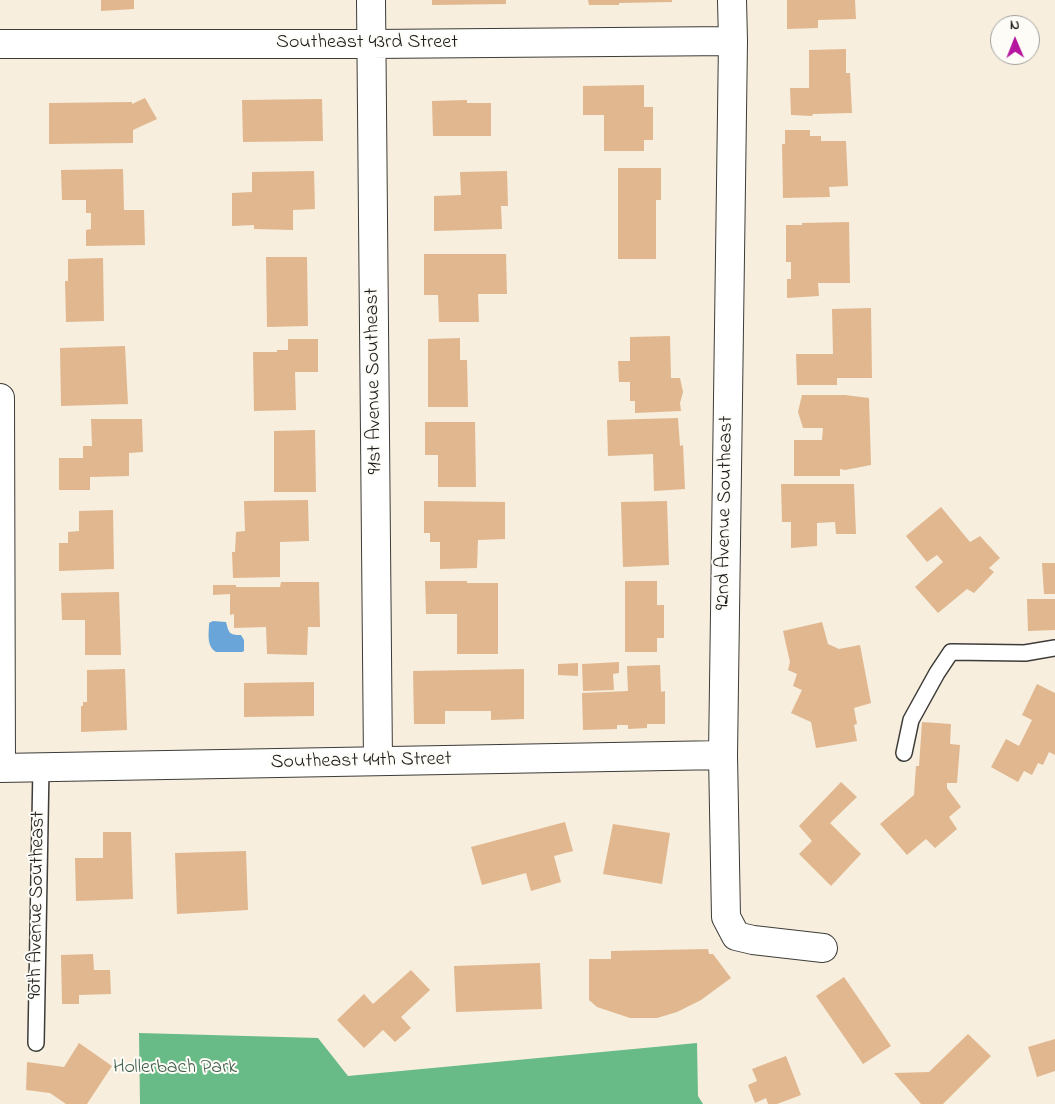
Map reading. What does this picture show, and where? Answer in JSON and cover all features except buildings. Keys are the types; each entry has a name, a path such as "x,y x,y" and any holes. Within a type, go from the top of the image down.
{"street":[{"name":"91st Avenue Southeast","path":"371,0 378,761"},
{"name":"92nd Avenue Southeast","path":"732,0 723,755 726,917 736,936 753,940 823,948"},
{"name":"Southeast 43rd Street","path":"0,44 372,44 733,41"},
{"path":"0,398 1,768"},
{"name":"Southeast 44th Street","path":"1,768 723,755"}],"lane":[{"path":"904,753 911,720 951,652 1025,653 1055,648"},
{"name":"90th Avenue Southeast","path":"36,1042 41,767"}],"green space":[{"name":"Hollerbach Park","path":"139,1033 318,1038 348,1076 697,1043 698,1096 703,1104 140,1104"}],"water":[{"path":"213,621 226,622 230,633 241,635 244,640 244,651 216,652 209,643 209,623"}]}
